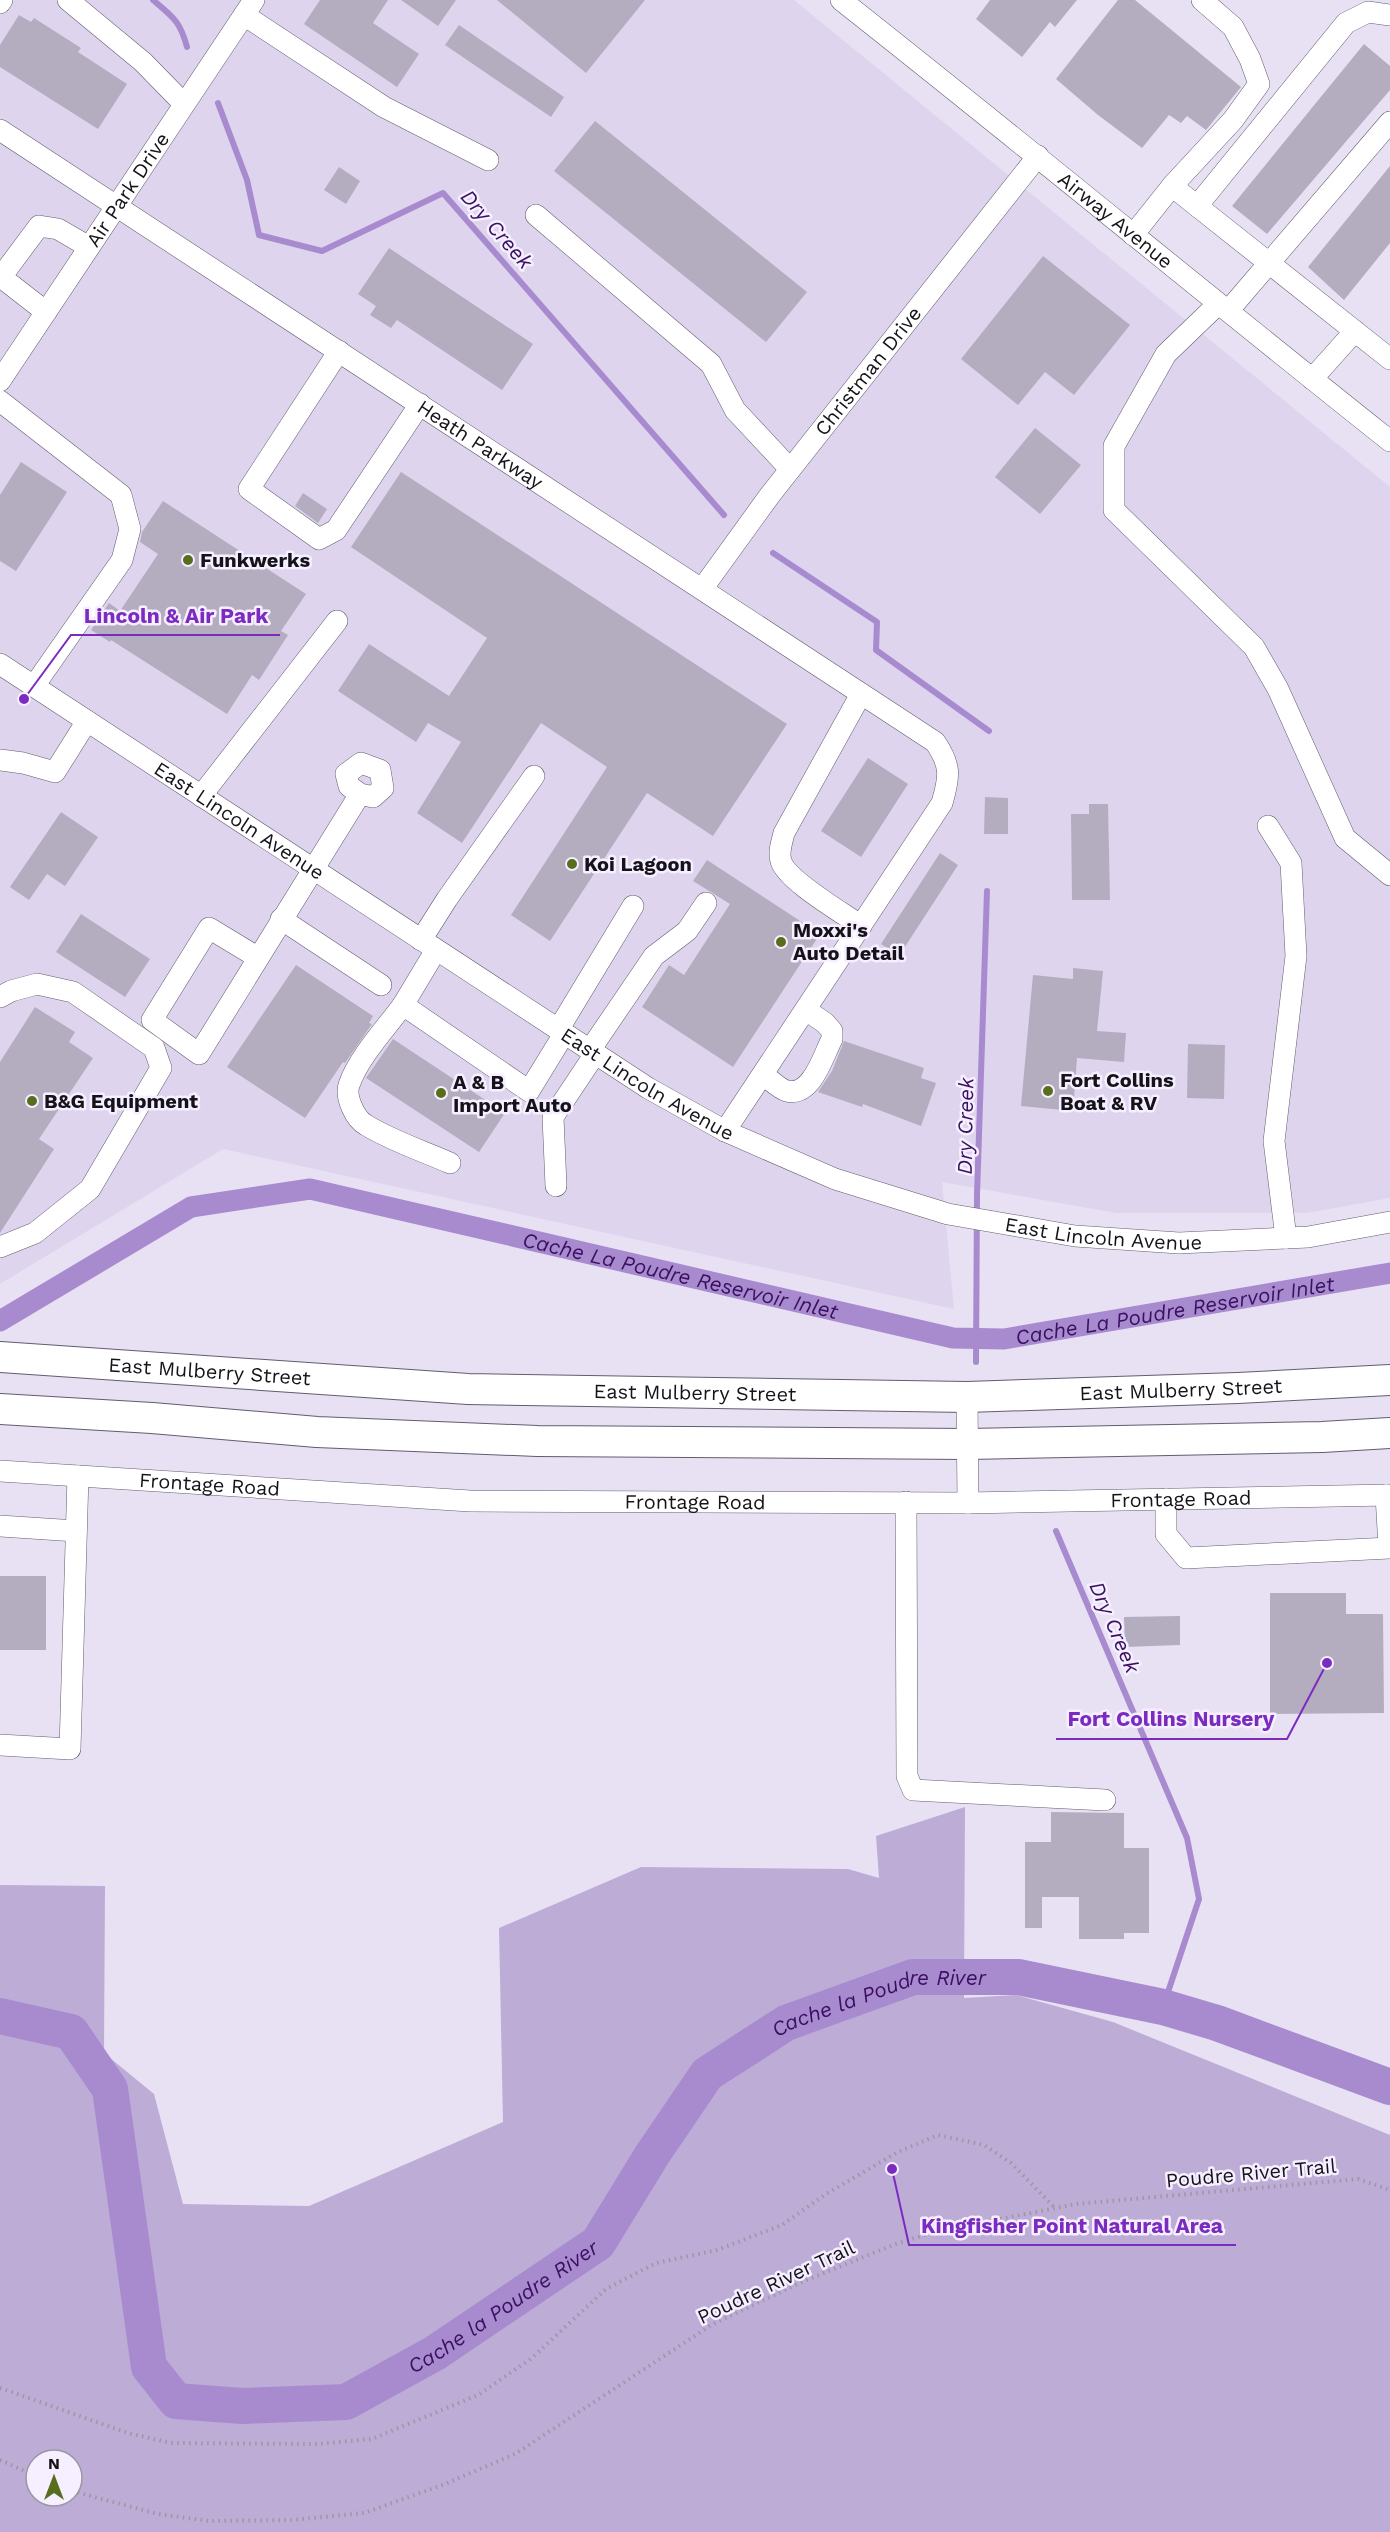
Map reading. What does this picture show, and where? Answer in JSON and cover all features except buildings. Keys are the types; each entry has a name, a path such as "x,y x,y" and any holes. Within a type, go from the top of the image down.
{"highway":[{"name":"East Mulberry Street","path":"0,1357 468,1389 967,1397 1238,1388 1390,1380"},
{"path":"0,1397 152,1418"},
{"path":"0,1408 317,1432 537,1441 968,1444 1322,1437 1390,1433"}],"street":[{"path":"68,0 143,62 184,104"},
{"name":"Airway Avenue","path":"841,0 1390,441"},
{"path":"1133,235 1172,186 1233,120 1259,84 1250,59 1233,27 1202,0"},
{"path":"249,8 384,107 488,160"},
{"name":"Air Park Drive","path":"0,381 249,8"},
{"path":"1197,206 1346,23 1368,12 1390,15"},
{"path":"1390,122 1269,263 1223,307 1166,354 1114,446 1114,510 1254,647 1278,689 1345,838 1390,874"},
{"name":"Heath Parkway","path":"0,130 935,742 945,756 948,770 948,781 942,803 861,926"},
{"name":"Christman Drive","path":"702,589 790,469 1038,156"},
{"path":"1172,186 1390,359"},
{"path":"536,215 711,364 735,410 790,469"},
{"path":"46,312 1,277 39,226 58,229 89,247"},
{"path":"1312,380 1355,331"},
{"path":"339,351 249,489 319,539 336,530 420,404"},
{"path":"0,401 121,495 130,529 122,560 34,686"},
{"path":"201,796 337,621"},
{"name":"East Lincoln Avenue","path":"0,664 648,1088 725,1131 835,1179 962,1216 1076,1236 1179,1243 1308,1237 1390,1222"},
{"path":"725,1131 861,926 791,877 780,860 779,849 784,833 861,694"},
{"path":"0,760 23,763 55,772 87,721"},
{"path":"450,1163 364,1124 348,1098 348,1087 360,1064 403,1005 447,899 534,776"},
{"path":"257,957 208,928 152,1020 199,1054 281,918 360,794"},
{"path":"1268,826 1291,863 1296,956 1274,1141 1286,1238"},
{"path":"556,1186 553,1117 654,956 687,931 706,903"},
{"path":"403,1005 530,1091 633,906"},
{"path":"281,918 381,985"},
{"path":"0,997 11,991 37,984 72,992 154,1048 161,1068 90,1189 35,1233 0,1247"},
{"path":"762,1075 788,1091 802,1089 809,1084 832,1039 832,1031 825,1023 806,1010"},
{"path":"967,1397 968,1503"},
{"name":"Frontage Road","path":"0,1471 470,1501 968,1503 1388,1495"},
{"path":"0,1745 70,1749 78,1476"},
{"path":"1166,1499 1166,1534 1186,1558 1308,1551 1364,1551 1389,1547 1388,1495"},
{"path":"906,1502 908,1776 913,1790 1105,1800"},
{"path":"0,1526 76,1531"}],"path":[{"path":"0,2388 128,2433 171,2443 317,2444 372,2439 478,2395 532,2358 606,2289 656,2263 717,2250 782,2225 826,2194 888,2158 938,2135 984,2145 1011,2163 1055,2207"},
{"name":"Poudre River Trail","path":"84,2494 158,2514 209,2521 292,2520 364,2513 445,2484 515,2454 713,2324 804,2281 896,2244 935,2232 1055,2207 1358,2179 1390,2190"},
{"path":"0,2460 24,2471"}],"shaded area":[{"path":"0,0 794,0 1390,487 1390,1198 1307,1213 1116,1213 942,1182 954,1309 223,1149 0,1284"},
{"path":"965,1807 964,1998 1016,1995 1113,2022 1390,2135 1390,2532 0,2532 0,1885 105,1886 104,2053 154,2094 183,2204 309,2206 503,2122 499,1928 641,1867 848,1869 879,1878 876,1836"}],"waterway":[{"name":"Dry Creek","path":"153,0 175,20 182,31 187,47"},
{"name":"Dry Creek","path":"218,103 247,180 259,235 322,251 443,193 724,515"},
{"name":"Dry Creek","path":"773,553 877,622 876,650 989,731"},
{"name":"Dry Creek","path":"976,1362 977,1195 987,891"},
{"name":"Cache La Poudre Reservoir Inlet","path":"0,1321 191,1207 310,1189 953,1338 1004,1339 1390,1273"},
{"name":"Dry Creek","path":"1056,1531 1187,1838 1199,1899 1163,2007"},
{"name":"Cache la Poudre River","path":"0,2016 71,2032 110,2089 149,2367 176,2401 242,2406 346,2402 435,2353 598,2243 652,2155 707,2074 786,2023 913,1977 1018,1977 1163,2007 1217,2023 1390,2087"}],"place":[{"name":"Funkwerks","path":"188,560"},
{"name":"Lincoln & Air Park","path":"24,699"},
{"name":"Koi Lagoon","path":"572,864"},
{"name":"Moxxi's Auto Detail","path":"781,942"},
{"name":"Fort Collins Boat & RV","path":"1048,1091"},
{"name":"A & B Import Auto","path":"441,1093"},
{"name":"B&G Equipment","path":"32,1101"},
{"name":"Fort Collins Nursery","path":"1327,1663"},
{"name":"Kingfisher Point Natural Area","path":"892,2169"}]}
